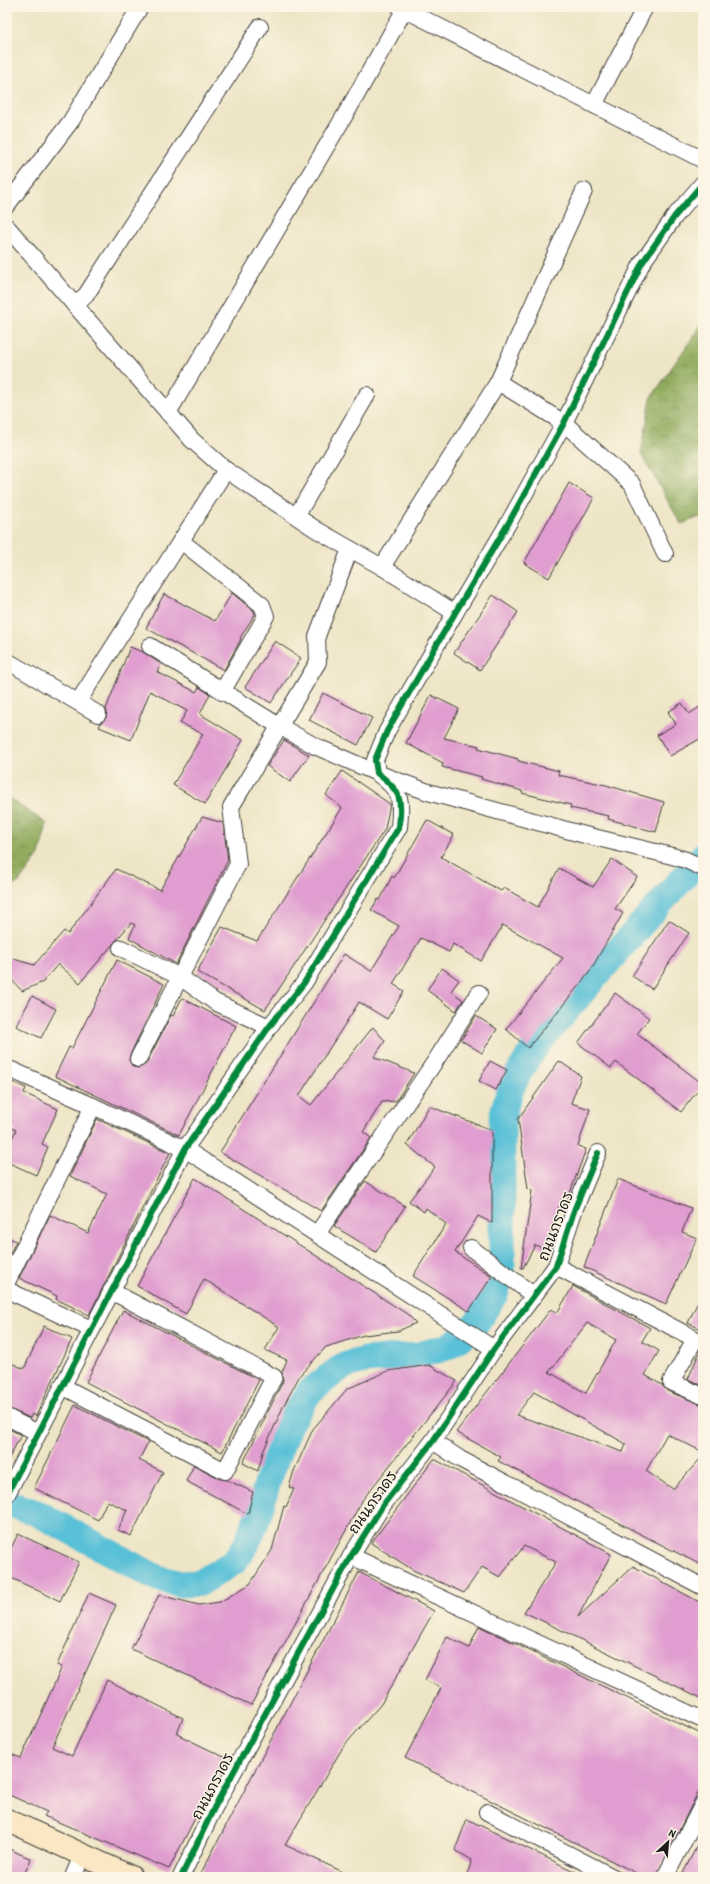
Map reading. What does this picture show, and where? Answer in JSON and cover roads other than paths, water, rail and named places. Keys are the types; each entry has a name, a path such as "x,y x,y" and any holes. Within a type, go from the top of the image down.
{"street":[{"path":"7,205 71,121 140,7"},
{"path":"594,105 645,7"},
{"path":"168,413 348,110 403,8 703,160"},
{"path":"75,306 86,295 260,27"},
{"path":"11,1487 185,1149 269,1026 304,982 399,827 401,803 392,785 377,772 375,760 387,731 509,522 564,423 642,263 674,216 703,183"},
{"path":"382,567 498,382 584,191"},
{"path":"7,227 192,440 226,470 297,515 316,530 382,567 455,613"},
{"path":"498,382 564,423 632,484 665,554"},
{"path":"297,515 367,395"},
{"path":"78,702 226,470"},
{"path":"181,540 262,605 265,610 266,616 222,692"},
{"path":"138,1058 238,864 231,807 318,662 317,636 350,549"},
{"path":"150,646 222,692 315,746 377,772 428,792 580,834 686,860 703,868"},
{"path":"7,661 98,714"},
{"path":"121,948 180,977 215,1002 269,1026"},
{"path":"317,1234 434,1063 479,993"},
{"path":"7,1068 185,1149 494,1349"},
{"path":"7,1282 93,1106"},
{"name":"ถนนภราดร","path":"181,1877 214,1808 351,1556 383,1505 433,1441 494,1349 556,1266 575,1208 598,1153"},
{"path":"471,1248 508,1278 533,1295"},
{"path":"556,1266 695,1339 671,1382 703,1396"},
{"path":"7,1290 91,1329"},
{"path":"62,1386 225,1471 274,1377 111,1291"},
{"path":"7,1417 38,1433"},
{"path":"433,1441 460,1460 703,1587"},
{"path":"351,1556 703,1720"},
{"path":"665,1877 703,1804"},
{"path":"487,1812 613,1877"},
{"path":"7,1820 131,1877"},
{"path":"73,1877 82,1855"}],"waterway":[{"path":"7,1503 37,1513 157,1578 181,1584 200,1583 234,1562 246,1545 258,1516 269,1477 289,1424 310,1391 343,1366 365,1360 416,1356 447,1347 463,1336 477,1322 495,1294 499,1282 502,1263 502,1121 506,1102 513,1084 522,1067 545,1035 628,939 703,856"}]}
